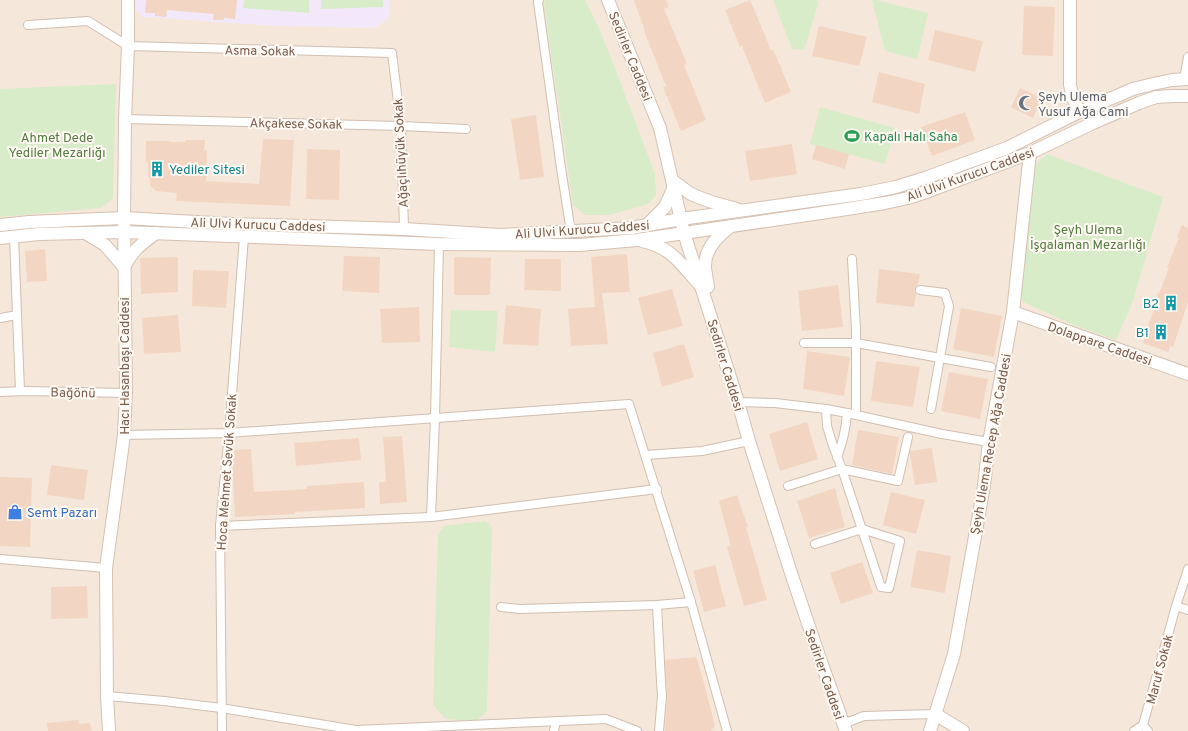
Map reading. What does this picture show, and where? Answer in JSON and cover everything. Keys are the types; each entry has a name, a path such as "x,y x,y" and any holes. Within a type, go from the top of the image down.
{"main road":[{"name":"Hacı Hasanbaşı Caddesi","path":"109,731 107,696 106,568 124,435 126,393 124,218 128,0"},
{"name":"Sedirler Caddesi","path":"608,0 660,128 684,233 791,573 844,727"},
{"path":"1070,0 1070,85 1073,98 1079,112"},
{"name":"Ali Ulvi Kurucu Caddesi","path":"0,225 30,222 124,218 233,224 404,229 500,235 631,228 861,194 896,187 1007,148 1079,112 1133,89 1153,84 1186,79"},
{"name":"Ali Ulvi Kurucu Caddesi","path":"0,238 39,234 124,232 439,244 579,245 637,240 908,198 1030,153 1139,103 1156,98 1188,96"},
{"name":"Şeyh Ulema Recep Ağa Caddesi","path":"930,731 954,654 984,486 989,442 1013,312 1030,153"},
{"path":"646,226 665,207 673,184 716,204 742,211"},
{"path":"717,334 705,267 707,253 712,243 720,234 732,226"},
{"path":"84,233 105,245 124,267 131,255 139,246 156,234"},
{"path":"637,240 652,243 669,251 702,288"},
{"name":"Dolappare Caddesi","path":"1013,312 1188,374"},
{"path":"935,714 963,731"}],"street":[{"path":"539,0 559,160 571,232"},
{"path":"28,25 88,21 128,46"},
{"name":"Asma Sokak","path":"128,46 392,53"},
{"name":"Ağaçlıhüyük Sokak","path":"392,53 401,126 404,229"},
{"path":"1186,79 1188,57"},
{"name":"Akçakese Sokak","path":"125,119 466,129"},
{"path":"14,237 20,391"},
{"name":"Hoca Mehmet Sevük Sokak","path":"222,731 220,526 229,434 244,237"},
{"path":"430,517 435,418 439,244"},
{"path":"852,259 856,343 856,415"},
{"path":"920,290 945,293 949,306 931,409"},
{"path":"0,318 17,315"},
{"path":"804,343 856,343 991,367"},
{"name":"Bağönü","path":"0,392 126,393"},
{"path":"738,402 776,403 826,409 942,434 989,442"},
{"path":"124,435 229,434 629,404 657,489 728,731"},
{"path":"815,544 862,529 900,540 888,588 881,587 862,529 838,457 832,443 826,409"},
{"path":"838,457 843,442 847,413"},
{"path":"788,486 842,469 898,481 908,437"},
{"path":"646,456 702,451 749,441"},
{"path":"220,526 430,517 657,489"},
{"path":"0,559 106,568"},
{"name":"Maruf Sokak","path":"1146,728 1176,606 1188,569"},
{"path":"501,607 520,608 657,605 691,602"},
{"path":"657,605 662,696 659,731"},
{"path":"1176,606 1188,610"},
{"path":"107,696 221,708 356,730 408,729 606,719 636,731"},
{"path":"844,727 864,716 935,714"},
{"path":"554,731 556,721"},
{"path":"1134,731 1146,728"}],"shaded area":[{"path":"0,0 1188,0 1188,731 0,731"},
{"path":"133,0 389,0 390,13 388,18 375,28 278,26 143,17 132,7"}],"green space":[{"path":"244,0 309,0 309,13 243,8"},
{"path":"321,0 383,0 383,7 321,9"},
{"path":"545,0 585,0 598,26 655,174 656,195 648,204 609,215 585,215 573,205 544,4"},
{"path":"773,0 819,1 804,50 792,49"},
{"path":"872,0 928,13 917,59 885,51"},
{"name":"Ahmet Dede Yediler Mezarlığı","path":"116,84 113,198 101,208 0,217 0,89"},
{"name":"Kapalı Halı Saha","path":"820,107 895,128 885,164 810,144"},
{"name":"Şeyh Ulema İşgalaman Mezarlığı","path":"1047,154 1163,197 1133,301 1116,340 1074,325 1025,303 1021,299 1033,168"},
{"path":"451,310 498,311 495,352 449,347"},
{"path":"485,521 492,526 487,711 476,721 446,719 433,705 438,535 444,526"}],"building":[{"path":"146,0 237,0 235,19 224,18 224,20 213,20 214,14 167,10 166,17 155,16 155,13 145,13"},
{"path":"634,0 666,0 669,7 664,9 687,64 684,65 706,120 681,131 663,87 666,86 644,31"},
{"path":"750,0 791,92 765,103 742,46 740,47 725,10"},
{"path":"1024,6 1055,7 1053,56 1022,55"},
{"path":"819,26 867,37 859,66 812,56"},
{"path":"935,30 983,41 975,72 928,60"},
{"path":"879,72 925,84 919,114 872,102"},
{"name":"Şeyh Ulema Yusuf Ağa Cami","path":"1020,88 1042,98 1033,118 1011,107"},
{"path":"965,112 975,140 932,156 921,127"},
{"path":"536,115 544,177 520,180 511,119"},
{"path":"263,139 294,140 290,206 176,201 177,193 156,191 150,186 150,178 148,177 148,163 146,163 146,141 185,142 185,140 205,140 204,151 207,150 206,181 259,184"},
{"path":"792,144 797,174 750,181 745,151"},
{"path":"816,145 849,154 845,169 812,159"},
{"path":"307,149 340,150 339,200 306,199"},
{"path":"1182,225 1188,228 1188,302 1173,347 1170,346 1168,352 1143,343 1146,335 1144,334 1156,305 1154,305 1158,292 1159,293 1169,268 1167,267 1179,238 1177,237"},
{"path":"45,249 47,281 27,282 25,251"},
{"path":"627,254 630,292 602,293 608,344 571,346 568,309 595,307 591,257"},
{"path":"344,256 380,257 379,293 342,291"},
{"path":"178,257 178,292 141,294 140,258"},
{"path":"454,257 491,258 490,295 454,295"},
{"path":"525,259 561,259 561,291 524,290"},
{"path":"879,269 920,274 918,285 915,289 916,294 914,307 876,303"},
{"path":"193,270 229,271 226,308 192,306"},
{"path":"838,285 843,327 802,331 798,291"},
{"path":"672,289 683,326 648,335 638,298"},
{"path":"506,305 541,309 538,346 503,344"},
{"path":"419,307 420,342 382,343 380,309"},
{"path":"961,308 1002,316 994,357 953,349"},
{"path":"178,315 181,352 144,354 142,318"},
{"path":"684,344 694,377 662,387 653,353"},
{"path":"807,351 850,357 844,396 803,389"},
{"path":"876,361 920,367 913,407 871,401"},
{"path":"949,372 988,379 980,419 941,411"},
{"path":"807,422 818,459 780,471 769,434"},
{"path":"858,430 899,437 892,474 852,465"},
{"path":"402,436 407,502 380,504 379,482 386,482 383,437"},
{"path":"359,438 361,460 296,466 294,443"},
{"path":"932,448 937,482 915,485 910,451"},
{"path":"251,449 254,492 307,489 307,486 364,482 365,508 235,517 232,462 233,450"},
{"path":"51,465 88,470 84,500 47,495"},
{"name":"Semt Pazarı","path":"0,477 32,478 30,547 0,546"},
{"path":"835,488 845,527 809,538 797,501"},
{"path":"891,492 925,500 916,534 883,525"},
{"path":"737,495 748,527 746,527 767,600 744,606 727,547 731,546 719,501"},
{"path":"917,550 951,556 945,593 910,587"},
{"path":"862,562 873,593 841,604 830,573"},
{"path":"715,565 726,606 704,612 693,571"},
{"path":"87,586 88,618 51,619 51,587"},
{"path":"696,657 715,726 711,731 665,731 667,696 665,660"},
{"path":"78,720 79,724 90,723 92,731 48,731 47,723"}],"place":[{"name":"Şeyh Ulema Yusuf Ağa Cami","path":"1026,103"},
{"name":"Kapalı Halı Saha","path":"852,136"},
{"name":"Yediler Sitesi","path":"157,169"},
{"name":"B2","path":"1171,303"},
{"name":"B1","path":"1161,332"},
{"name":"Semt Pazarı","path":"15,512"}]}
